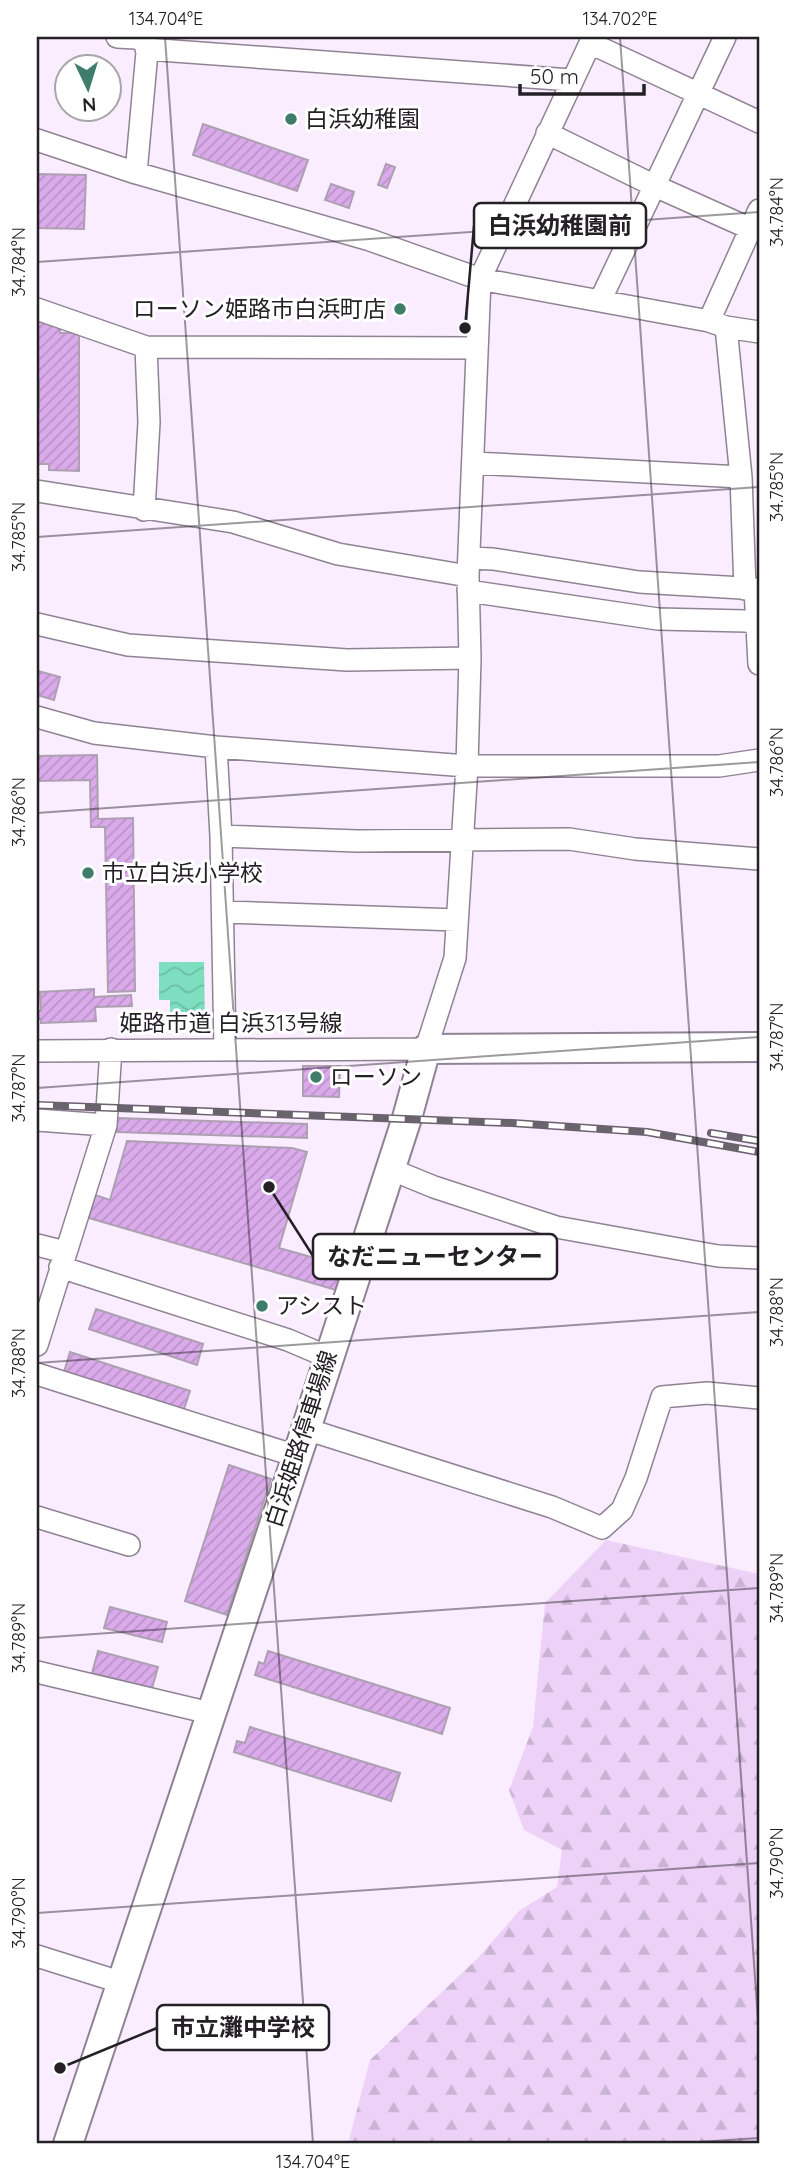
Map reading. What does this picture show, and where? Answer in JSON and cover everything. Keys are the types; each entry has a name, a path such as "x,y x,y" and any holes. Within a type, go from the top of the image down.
{"main road":[{"path":"426,1049 759,1047"},
{"name":"白浜姫路停車場線","path":"68,2144 306,1429 426,1049"}],"street":[{"path":"117,37 136,38 146,42 571,80"},
{"path":"600,302 725,37"},
{"path":"426,1049 455,958 467,766 469,575 480,279 592,40 759,122"},
{"path":"136,173 146,42"},
{"path":"547,134 753,234 717,324 741,477 758,624 759,664"},
{"path":"37,140 136,173 370,240 480,279 759,332"},
{"path":"37,309 146,347 477,348"},
{"path":"144,509 149,422 146,347"},
{"path":"474,463 741,477"},
{"path":"37,491 233,522 338,554 469,575 658,618 746,621 758,624"},
{"path":"469,575 493,559 639,582 753,589"},
{"path":"37,624 128,645 347,660 470,658"},
{"path":"37,717 94,733 216,747 467,766 719,766 759,760"},
{"path":"216,747 221,836 225,1049"},
{"path":"221,836 357,841 569,839 635,849 759,859"},
{"path":"223,912 457,920"},
{"path":"37,1345 106,1125 111,1049"},
{"name":"姫路市道 白浜313号線","path":"37,1051 426,1049"},
{"path":"37,1120 106,1125"},
{"path":"390,1169 434,1187 556,1227 718,1256 759,1258"},
{"path":"37,1245 62,1260 288,1340 328,1357"},
{"path":"37,1374 296,1456"},
{"path":"306,1429 552,1507 602,1528 622,1510 636,1478 662,1397 707,1393 759,1398"},
{"path":"37,1517 129,1545"},
{"path":"37,1672 210,1713"},
{"path":"37,1956 123,1983"}],"green space":[{"path":"606,1540 759,1574 759,2144 348,2144 370,2060 479,1957 519,1911 557,1887 562,1850 524,1830 509,1790 533,1727 545,1603"}],"water":[{"path":"159,962 204,962 205,1024 170,1025 170,1000 159,1000"}],"building":[{"path":"203,124 308,160 297,191 193,155"},
{"path":"386,164 395,167 387,188 378,185"},
{"path":"37,174 86,175 84,229 37,228"},
{"path":"331,184 354,192 349,208 325,200"},
{"path":"37,319 60,327 60,333 79,333 79,471 49,470 49,464 37,464"},
{"path":"38,671 60,677 54,700 37,695"},
{"path":"97,755 98,819 133,818 135,991 108,992 105,827 91,827 90,780 37,781 37,756"},
{"path":"94,989 94,997 131,995 132,1006 95,1007 96,1021 41,1023 41,1019 37,1019 37,1011 41,1011 40,992"},
{"path":"303,1066 340,1066 339,1097 303,1096"},
{"path":"117,1118 307,1124 307,1138 117,1132"},
{"path":"127,1141 292,1148 307,1152 279,1248 343,1266 336,1290 89,1218 95,1195 110,1200"},
{"path":"96,1309 203,1344 197,1365 89,1329"},
{"path":"70,1352 190,1391 183,1412 64,1372"},
{"path":"229,1465 271,1479 227,1615 185,1601"},
{"path":"110,1607 167,1622 162,1642 104,1628"},
{"path":"98,1651 158,1667 152,1688 92,1673"},
{"path":"268,1651 450,1708 442,1734 255,1675 259,1662 264,1664"},
{"path":"250,1727 400,1773 391,1801 234,1752 237,1741 245,1743"}],"railway":[{"path":"37,1105 512,1123 647,1132 759,1152"},
{"path":"711,1133 759,1141"}],"place":[{"name":"白浜幼稚園","path":"291,119"},
{"name":"ローソン姫路市白浜町店","path":"400,309"},
{"name":"白浜幼稚園前","path":"465,328"},
{"name":"市立白浜小学校","path":"88,873"},
{"name":"ローソン","path":"316,1077"},
{"name":"なだニューセンター","path":"269,1187"},
{"name":"アシスト","path":"262,1306"},
{"name":"市立灘中学校","path":"60,2068"}]}
